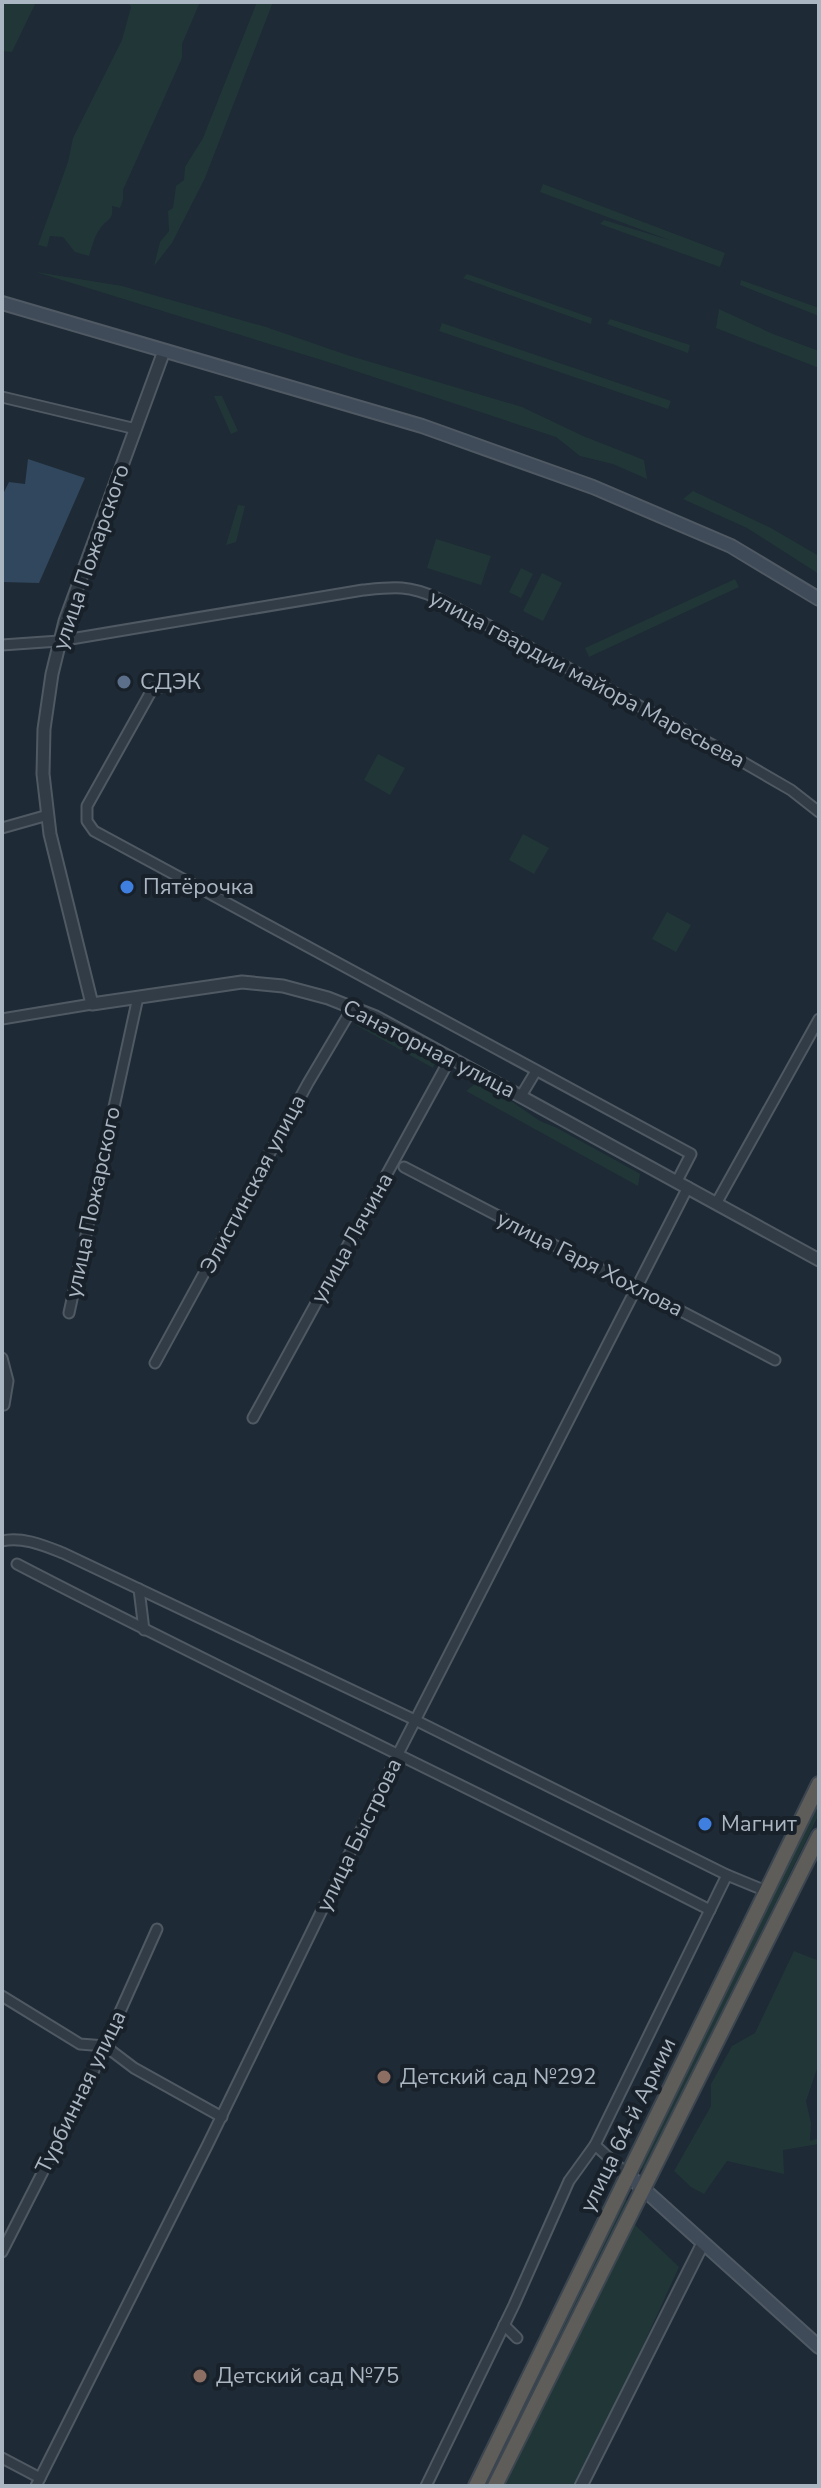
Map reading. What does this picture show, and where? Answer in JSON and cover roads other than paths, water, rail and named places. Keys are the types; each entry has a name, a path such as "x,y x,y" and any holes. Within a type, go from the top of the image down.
{"highway":[{"name":"улица 64-й Армии","path":"476,2486 819,1784"},
{"name":"улица 64-й Армии","path":"495,2486 819,1836"}],"main road":[{"path":"2,303 422,426 593,487 731,546 819,599"},
{"path":"628,2175 819,2347"}],"street":[{"name":"улица Пожарского","path":"92,1004 65,900 48,815 43,774 44,729 59,641 164,351"},
{"path":"2,397 136,429"},
{"name":"улица гвардии майора Маресьева","path":"2,645 59,641 363,590 411,588 437,598 722,750 791,790 819,812"},
{"path":"186,683 153,688 87,806 89,826 536,1071 521,1096"},
{"path":"2,828 48,815"},
{"name":"Санаторная улица","path":"2,1019 242,982 283,986 376,1017 819,1260"},
{"name":"улица Пожарского","path":"69,1313 138,997"},
{"name":"Элистинская улица","path":"155,1363 353,1007"},
{"path":"717,1202 819,1019"},
{"name":"улица Лячина","path":"253,1418 451,1057"},
{"name":"улица Быстрова","path":"38,2482 222,2117 415,1720 636,1288 682,1184 691,1154 536,1071"},
{"name":"улица Гаря Хохлова","path":"404,1167 775,1360"},
{"path":"2,1358 8,1381 4,1405"},
{"path":"2,1541 11,1539 42,1545 139,1589 415,1720 727,1875 766,1891"},
{"path":"17,1564 710,1910"},
{"path":"139,1589 144,1630"},
{"path":"426,2486 569,2181 595,2145 727,1875"},
{"name":"Турбинная улица","path":"2,2252 89,2081 157,1929"},
{"path":"2,1997 80,2044 105,2046 134,2068 222,2117"},
{"path":"595,2145 628,2175"},
{"path":"581,2486 703,2243"},
{"path":"504,2325 517,2338"},
{"path":"2,2458 38,2482"}],"water":[{"path":"28,459 85,478 39,583 2,582 2,496 9,482 25,484"}],"place":[{"name":"СДЭК","path":"124,682"},
{"name":"Пятёрочка","path":"127,887"},
{"name":"Магнит","path":"705,1824"},
{"name":"Детский сад №292","path":"384,2077"},
{"name":"Детский сад №75","path":"200,2376"}]}
